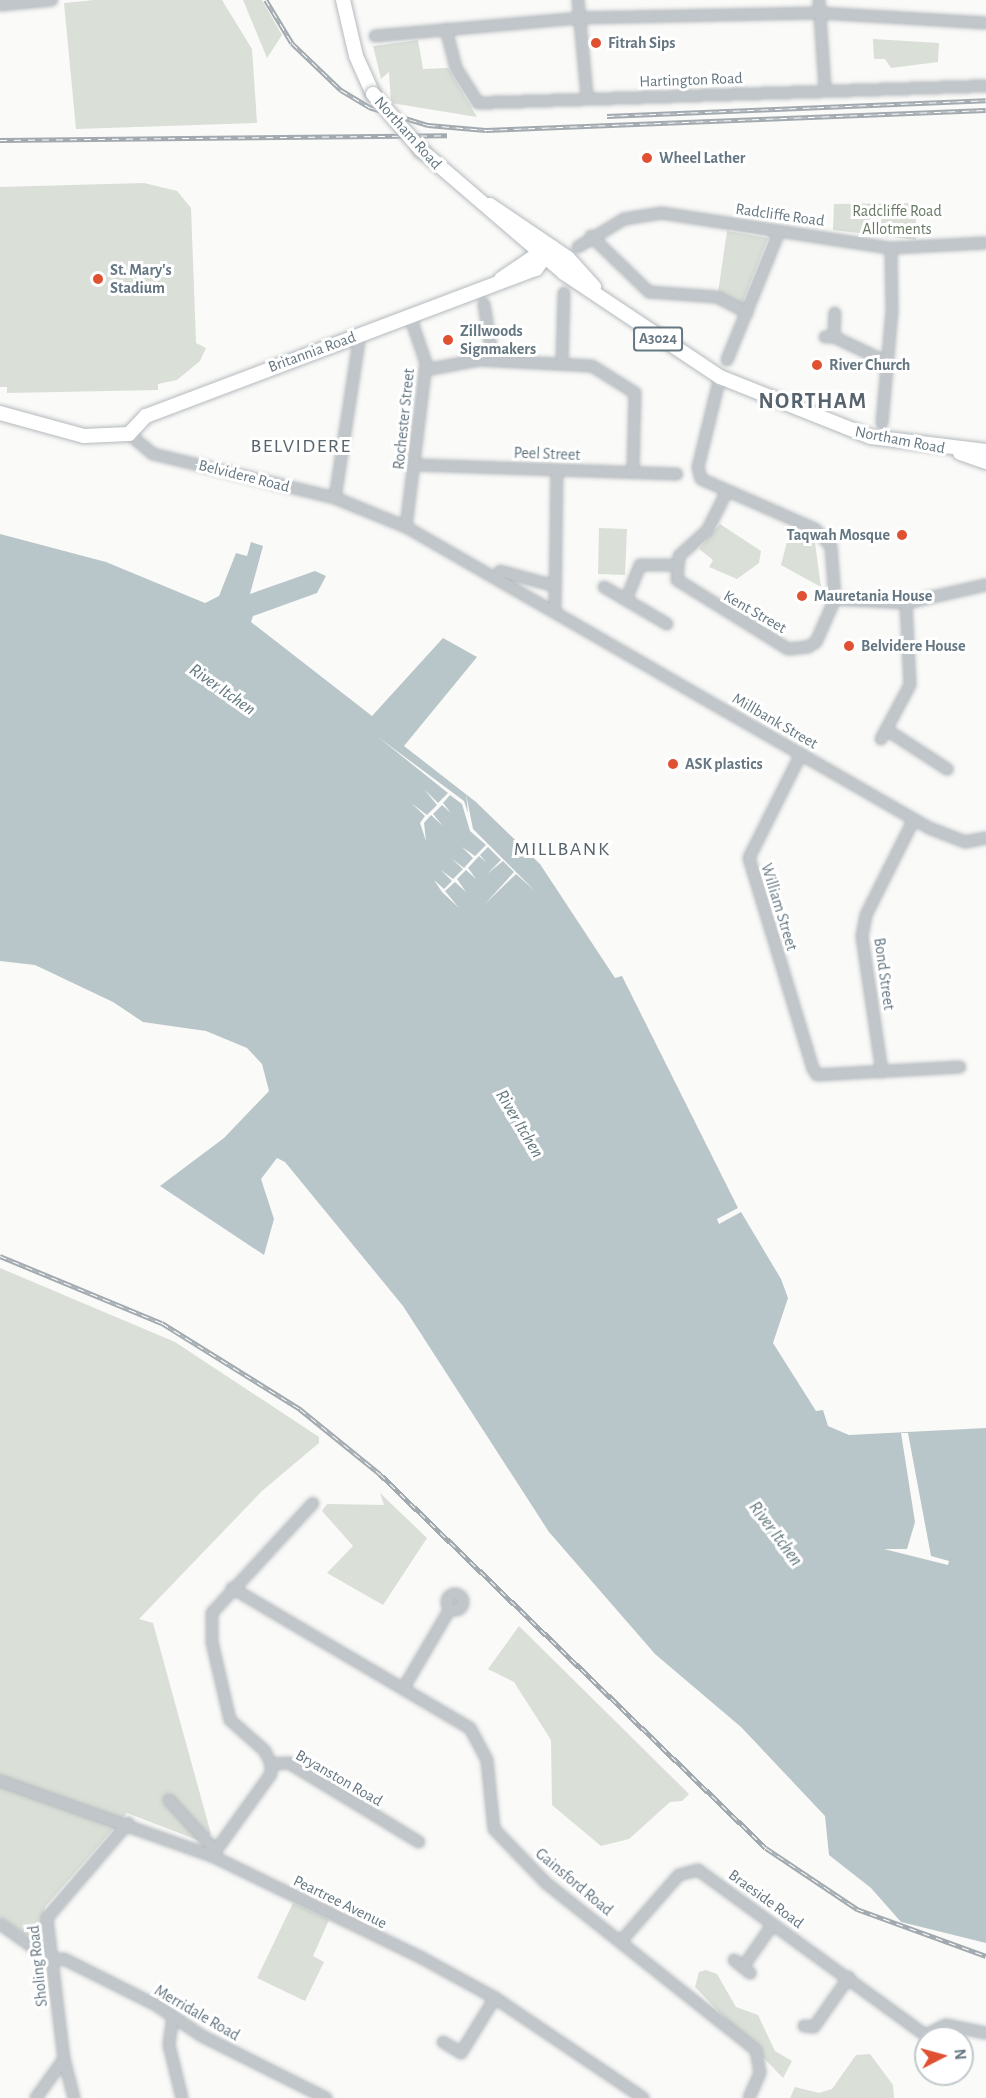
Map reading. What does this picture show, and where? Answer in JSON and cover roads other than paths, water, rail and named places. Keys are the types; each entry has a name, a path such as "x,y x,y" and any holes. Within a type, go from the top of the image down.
{"main road":[{"name":"Northam Road","path":"343,0 346,18 373,94 421,150 542,256 597,292 668,347 720,377 847,430 953,450 986,451"},
{"name":"Northam Road","path":"346,18 347,0"},
{"name":"Northam Road","path":"480,201 578,266 597,292"},
{"name":"Britannia Road","path":"129,434 146,416 501,279 542,256 552,247"},
{"path":"0,413 84,436 129,434"},
{"name":"Northam Road","path":"953,450 986,462"}],"street":[{"path":"0,5 52,0"},
{"path":"578,0 587,95"},
{"path":"819,0 825,88"},
{"path":"375,36 579,18 819,13 986,23"},
{"name":"Hartington Road","path":"446,29 456,68 478,103 587,95 986,86"},
{"name":"Radcliffe Road","path":"578,247 624,219 647,213 749,223 779,232 891,248 986,243"},
{"path":"727,360 779,232"},
{"path":"591,237 649,292 717,297 747,312"},
{"path":"882,423 887,362 891,248"},
{"path":"562,363 564,292"},
{"path":"484,304 493,360"},
{"path":"835,313 830,337 887,362"},
{"name":"Rochester Street","path":"406,527 425,370 410,316"},
{"path":"335,498 360,334"},
{"path":"425,370 493,360 592,366 635,393 633,472"},
{"path":"720,377 698,467 704,483 827,538 835,599 906,603 986,585"},
{"name":"Belvidere Road","path":"129,434 153,454 335,498 406,527 485,567 555,608"},
{"name":"Peel Street","path":"415,465 677,474"},
{"path":"555,608 557,470"},
{"path":"626,600 635,568 674,566 707,531 726,493"},
{"name":"Kent Street","path":"674,566 683,588 788,649 816,642 835,599"},
{"name":"Belvidere Road","path":"485,567 555,586"},
{"path":"604,587 667,624"},
{"path":"906,603 910,685 884,735 947,769"},
{"name":"Millbank Street","path":"555,608 914,819 955,840 986,838"},
{"name":"William Street","path":"801,754 749,858 817,1075 882,1072"},
{"name":"Bond Street","path":"882,1072 862,936 866,915 914,819"},
{"path":"882,1072 960,1067"},
{"name":"Bryanston Road","path":"313,1503 232,1588 212,1613 212,1642 230,1720 265,1751 271,1764 289,1763 419,1842"},
{"name":"Gainsford Road","path":"232,1588 470,1728 487,1760 494,1829 546,1883 622,1940 756,2050 760,2073 749,2098"},
{"path":"403,1689 450,1609"},
{"path":"170,1800 214,1853 271,1774 271,1764"},
{"name":"Peartree Avenue","path":"0,1781 214,1853 495,1998 643,2098"},
{"name":"Sholing Road","path":"75,2098 64,2059 46,1928 50,1910 128,1823"},
{"name":"Braeside Road","path":"622,1940 687,1870 707,1875 916,2026"},
{"path":"0,1924 51,1960"},
{"path":"742,1966 773,1924"},
{"name":"Merridale Road","path":"51,1960 64,1959 173,2016 204,2037 321,2097"},
{"path":"819,2037 809,2026 849,1977"},
{"path":"443,2042 465,2055 495,1998"},
{"path":"173,2016 169,2045 182,2098"},
{"path":"36,2098 64,2059"}],"water":[{"name":"River Itchen","path":"0,534 106,562 205,603 219,596 236,553 247,556 251,542 263,546 250,594 315,571 326,576 317,593 253,616 251,622 372,716 443,638 477,657 404,746 476,802 540,864 615,978 622,976 738,1208 717,1219 719,1224 741,1212 781,1279 788,1298 773,1343 816,1411 823,1410 828,1426 849,1435 986,1428 986,1943 901,1922 871,1888 829,1855 825,1816 741,1727 655,1654 549,1532 403,1306 285,1162 277,1158 261,1179 274,1219 264,1255 160,1186 224,1138 269,1091 262,1064 247,1048 206,1031 143,1022 113,1002 35,965 0,961"}],"railway":[{"path":"266,0 292,43 341,90 369,107 428,125 486,130 986,110"},
{"path":"607,116 986,100"},
{"path":"0,140 447,135"},
{"path":"0,1256 162,1323 300,1409 380,1474 766,1848 857,1909 986,1956"}],"place":[{"name":"Fitrah Sips","path":"596,43"},
{"name":"Wheel Lather","path":"647,158"},
{"name":"St. Mary's Stadium","path":"98,279"},
{"name":"Zillwoods Signmakers","path":"448,340"},
{"name":"River Church","path":"817,365"},
{"name":"Taqwah Mosque","path":"902,535"},
{"name":"Mauretania House","path":"802,596"},
{"name":"Belvidere House","path":"849,646"},
{"name":"ASK plastics","path":"673,764"}],"district":[{"name":"NORTHAM","path":"813,402"},
{"name":"BELVIDERE","path":"301,446"},
{"name":"MILLBANK","path":"562,849"}],"park label":[{"name":"Radcliffe Road Allotments","path":"897,220"}]}
